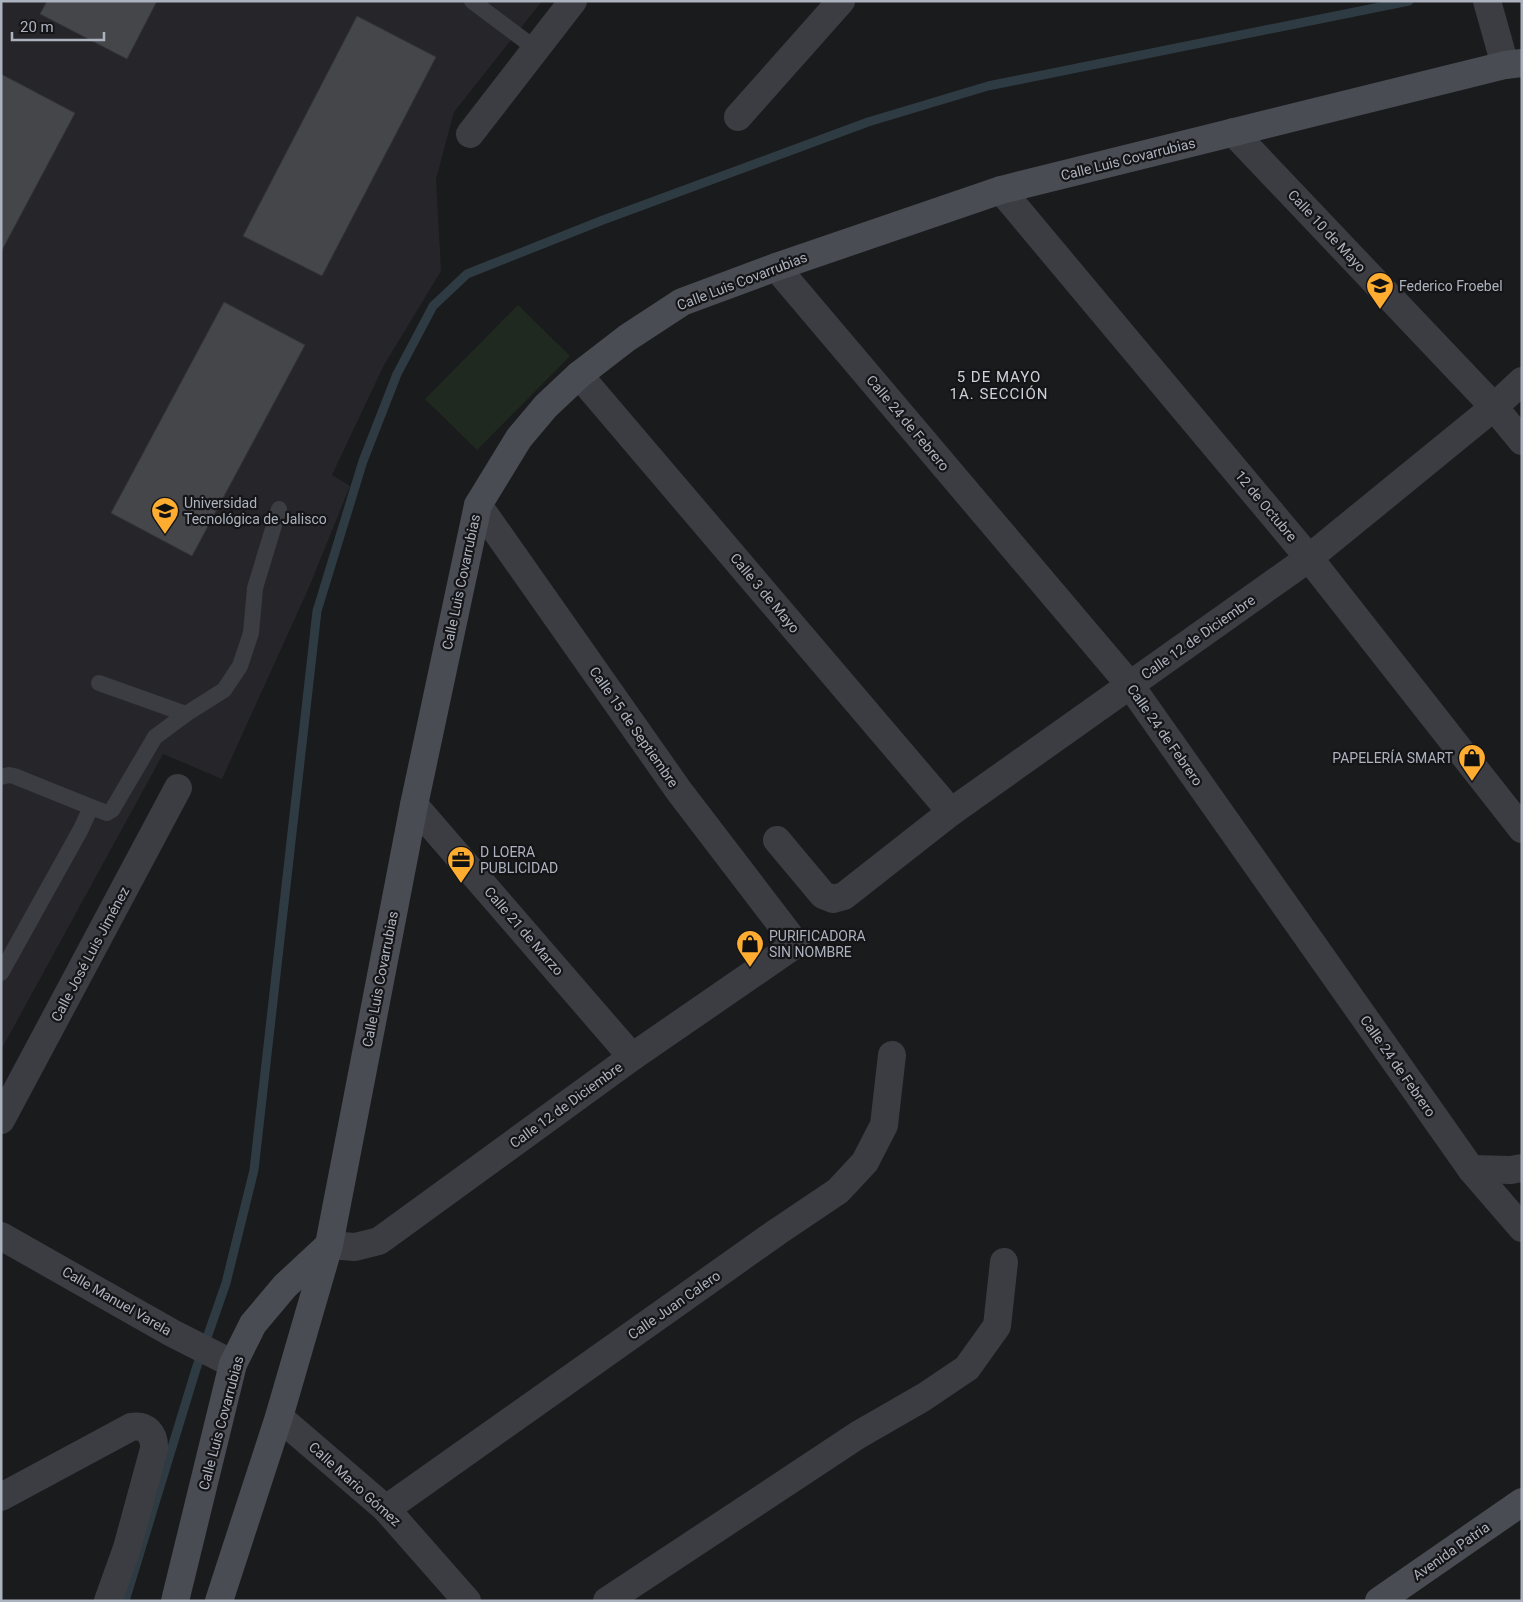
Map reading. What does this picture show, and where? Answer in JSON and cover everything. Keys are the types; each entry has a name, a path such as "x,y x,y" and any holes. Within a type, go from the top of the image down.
{"street":[{"path":"470,134 573,1"},
{"path":"738,117 841,1"},
{"path":"1488,1 1495,30 1514,64"},
{"name":"Calle Luis Covarrubias","path":"219,1601 279,1417 329,1245 414,805 478,505 519,438 546,406 579,375 626,338 682,302 776,267 1001,190 1514,64"},
{"name":"Calle 10 de Mayo","path":"1233,132 1494,407 1522,441"},
{"name":"12 de Octubre","path":"1001,190 1309,558 1522,829"},
{"name":"Calle 24 de Febrero","path":"776,267 1130,685 1471,1169 1522,1228"},
{"name":"Calle 3 de Mayo","path":"579,375 951,812"},
{"name":"Calle 12 de Diciembre","path":"777,840 824,895 833,899 844,896 951,812 1309,558 1494,407 1522,381"},
{"name":"Calle 15 de Septiembre","path":"478,505 679,791 796,944"},
{"name":"Calle José Luis Jiménez","path":"1,1120 178,788"},
{"name":"Calle 21 de Marzo","path":"414,805 632,1058"},
{"name":"Calle 12 de Diciembre","path":"329,1245 355,1247 378,1241 632,1058 796,944"},
{"name":"Calle Juan Calero","path":"386,1509 777,1232 838,1191 865,1162 884,1125 892,1055"},
{"path":"1471,1169 1511,1170 1522,1168"},
{"name":"Calle Manuel Varela","path":"1,1236 172,1333 224,1360"},
{"name":"Calle Luis Covarrubias","path":"175,1601 224,1360 285,1286 329,1245"},
{"path":"607,1601 858,1435 924,1397 967,1368 997,1326 1004,1262"},
{"name":"Calle Mario Gómez","path":"279,1417 386,1509 467,1601"},
{"path":"1,1497 131,1427 143,1427 153,1435 155,1441 154,1449 126,1548 108,1601"},
{"name":"Avenida Patria","path":"1380,1601 1522,1502"}],"lane":[{"path":"472,1 536,48"},
{"path":"1,777 14,776 107,813 112,810 155,737 186,714 224,690 240,666 251,633 255,588 279,509"},
{"path":"99,683 186,714"},
{"path":"2,971 81,829 91,807"}],"shaded area":[{"name":"Universidad Tecnológica de Jalisco","path":"1,1 542,1 454,112 436,179 441,271 384,365 332,475 350,486 310,585 222,779 163,754 1,1050"},
{"path":"518,305 570,356 477,450 425,399"}],"building":[{"path":"47,1 157,1 127,59 40,14"},
{"path":"357,16 436,57 322,276 243,236"},
{"path":"1,74 75,113 1,252"},
{"path":"224,302 305,345 192,556 111,513"}],"waterway":[{"path":"125,1601 196,1369 226,1283 254,1170 317,611 363,461 397,374 433,306 467,274 603,220 868,122 988,86 1409,1"}],"place":[{"name":"Federico Froebel","path":"1380,310"},
{"name":"Universidad Tecnológica de Jalisco","path":"165,535"},
{"name":"PAPELERÍA SMART","path":"1472,782"},
{"name":"D LOERA PUBLICIDAD","path":"461,884"},
{"name":"PURIFICADORA SIN NOMBRE","path":"750,968"}],"district":[{"name":"5 DE MAYO 1A. SECCIÓN","path":"999,386"}]}
